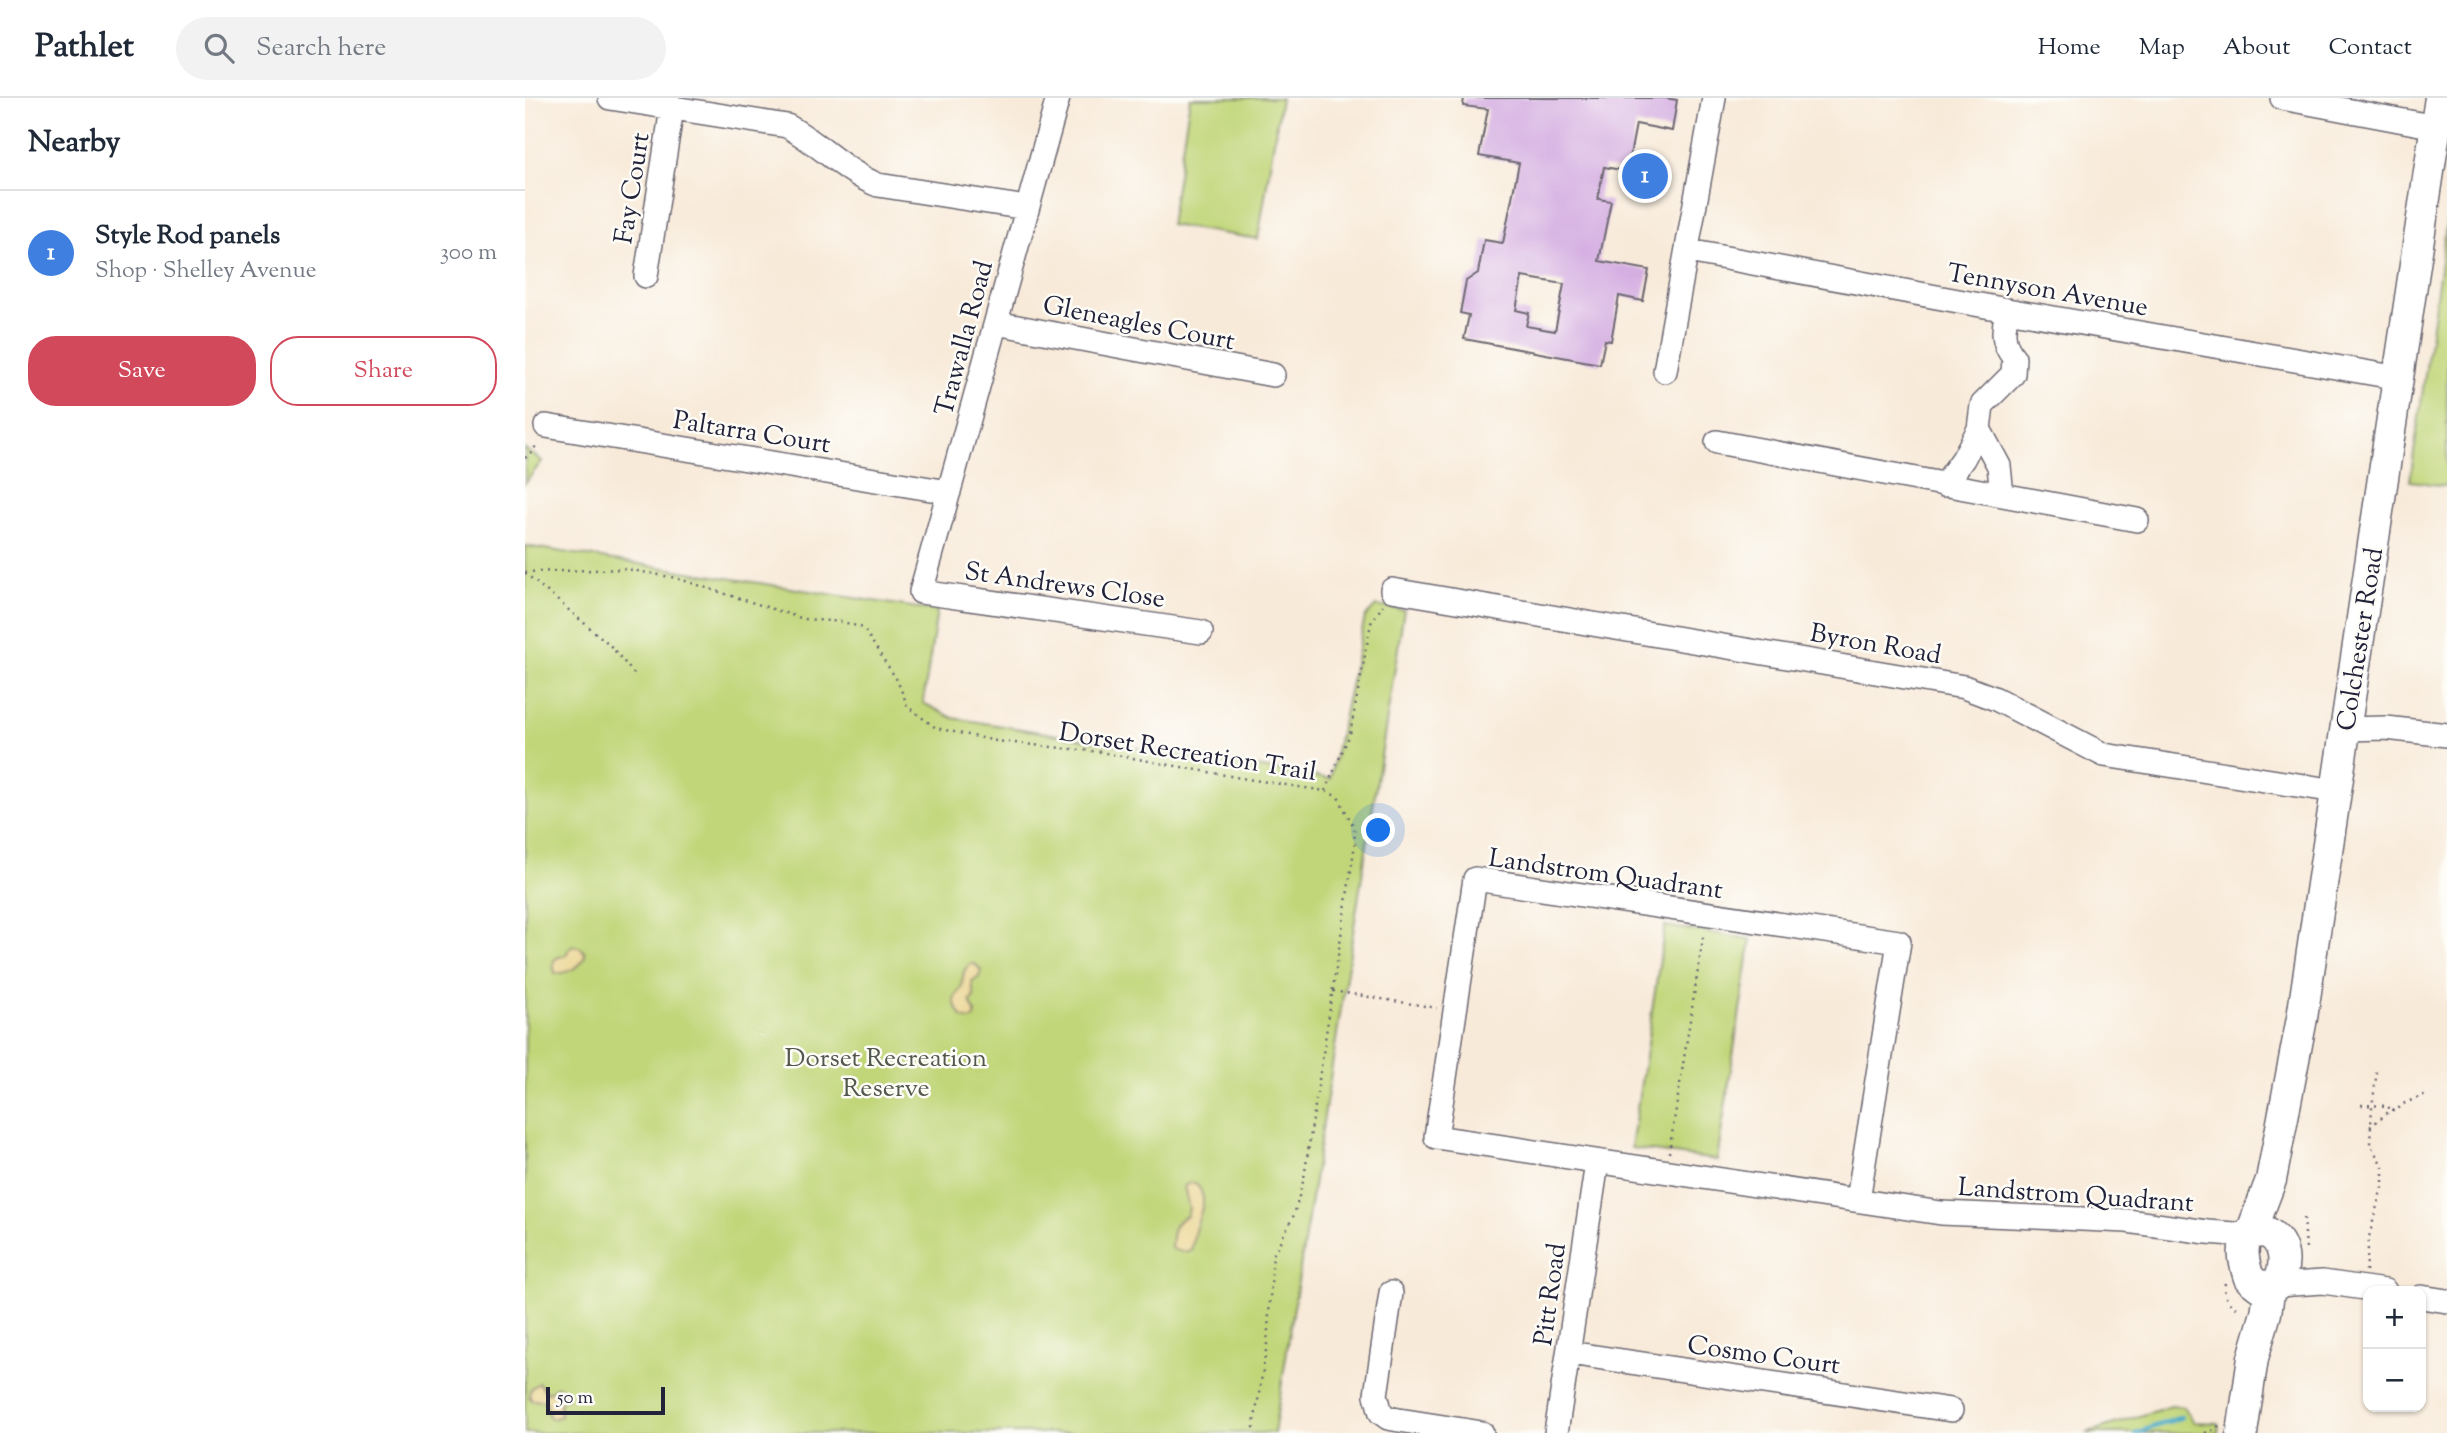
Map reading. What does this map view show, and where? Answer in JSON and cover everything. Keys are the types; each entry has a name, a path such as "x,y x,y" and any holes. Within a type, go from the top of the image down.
{"main road":[{"name":"Colchester Road","path":"2242,1433 2253,1358 2266,1313 2263,1259 2279,1218 2271,1180 2302,1018 2438,112"}],"street":[{"path":"610,98 787,126 810,138 863,179 878,185 1026,208"},
{"name":"Trawalla Road","path":"921,592 1058,98"},
{"path":"1665,371 1714,98"},
{"path":"2281,98 2438,112"},
{"name":"Fay Court","path":"646,276 672,108"},
{"name":"Tennyson Avenue","path":"1688,251 2399,378"},
{"path":"1944,485 1963,459 1979,429 1982,405 2013,374 2014,358 2004,346 2007,310"},
{"name":"Gleneagles Court","path":"996,323 1272,375"},
{"name":"Paltarra Court","path":"545,425 949,492"},
{"path":"1979,429 2000,466 2002,495"},
{"path":"1717,442 2137,520"},
{"name":"Byron Road","path":"1392,590 1964,687 1996,699 2104,755 2336,791"},
{"name":"St Andrews Close","path":"921,592 1201,632"},
{"path":"2345,729 2396,729 2447,735"},
{"name":"Landstrom Quadrant","path":"1858,1200 1899,942 1475,879 1436,1137 1941,1213 2127,1221 2207,1232 2263,1259 2293,1268 2323,1282 2363,1288"},
{"name":"Pitt Road","path":"1556,1433 1597,1163"},
{"path":"1391,1293 1376,1395 1381,1413 1399,1420 1482,1433"},
{"path":"2426,1298 2447,1301"},
{"name":"Cosmo Court","path":"1569,1353 1951,1410"}],"path":[{"name":"Dorset Recreation Trail","path":"525,573 626,569 651,573 676,578 804,619 843,622 863,628 897,680 908,707 936,729 996,741 1100,752 1325,791 1338,797 1354,827 1355,844 1349,891 1304,1178 1294,1215 1272,1255 1267,1344 1254,1433"},
{"path":"525,573 609,644 635,676"},
{"path":"1325,791 1350,734 1371,623 1392,590"},
{"path":"1668,1157 1705,930"},
{"path":"1332,990 1454,1010"},
{"path":"2365,1274 2369,1237 2383,1183 2383,1167 2370,1144 2377,1071"},
{"path":"2370,1126 2391,1110 2397,1110 2403,1104 2428,1093"},
{"path":"2361,1105 2388,1106 2391,1110"}],"green space":[{"path":"1190,98 1281,98 1258,239 1170,225"},
{"path":"2447,219 2447,486 2410,481"},
{"path":"525,449 542,461 525,483"},
{"name":"Dorset Recreation Reserve","path":"525,546 937,611 923,703 953,718 1330,779 1365,617 1376,606 1404,610 1274,1433 525,1433"},
{"path":"1665,926 1751,939 1717,1160 1631,1148"},
{"path":"2171,1406 2184,1407 2194,1422 2219,1423 2218,1433 2086,1433"}],"sand":[{"path":"574,946 585,953 582,962 570,971 555,973 553,963 556,958 566,955"},
{"path":"970,964 975,964 981,970 979,977 972,982 974,997 970,1001 975,1018 970,1020 963,1018 954,999 961,988 964,971"},
{"path":"1196,1183 1200,1189 1203,1205 1191,1250 1181,1252 1171,1248 1172,1238 1178,1221 1187,1216 1189,1209 1184,1186"},
{"path":"539,1383 547,1393 558,1386 565,1390 567,1398 560,1402 560,1416 553,1419 549,1417 546,1401 532,1400 529,1396 531,1388"}],"building":[{"path":"1464,98 1677,100 1672,131 1636,124 1627,171 1604,167 1598,199 1611,201 1599,261 1649,270 1643,301 1619,296 1611,341 1605,340 1600,364 1464,339 1469,315 1460,313 1466,281 1478,273 1484,240 1503,243 1519,163 1479,156 1488,109 1463,106","holes":["1522,277 1564,284 1555,331 1526,326 1529,313 1516,310"]}],"waterway":[{"path":"2136,1433 2182,1417"}],"place":[{"name":"Style Rod panels","path":"1645,176"}]}
